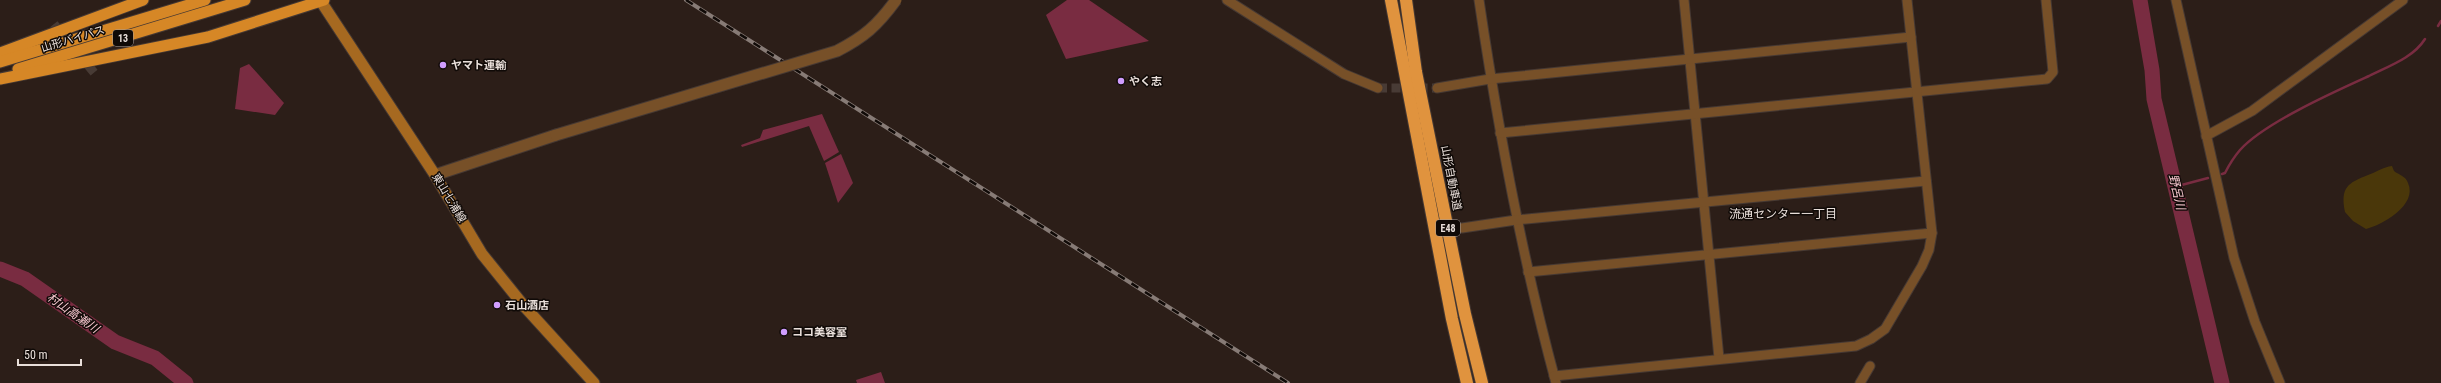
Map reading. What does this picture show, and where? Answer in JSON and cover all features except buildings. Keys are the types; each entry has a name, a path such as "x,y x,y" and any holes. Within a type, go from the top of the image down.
{"highway":[{"path":"0,53 143,0"},
{"name":"山形バイパス","path":"0,62 205,0"},
{"name":"山形バイパス","path":"0,74 245,0"},
{"path":"0,79 208,36 322,0"},
{"name":"E48","path":"1390,0 1452,319 1467,383"},
{"name":"山形自動車道","path":"1406,0 1416,72 1465,314 1482,383"}],"main road":[{"name":"東山七浦線","path":"322,0 435,174 482,254 498,275 574,363 594,383"}],"street":[{"path":"435,174 556,135 837,51 862,38 876,25 896,0"},
{"path":"1227,0 1344,74 1378,88"},
{"path":"1479,0 1490,79 1516,220 1555,380 1719,358 1856,346 1871,340 1885,329 1922,266 1929,250 1932,233 1907,0"},
{"path":"1684,0 1691,59 1719,358"},
{"path":"1500,133 2047,80 2053,72 2046,0"},
{"path":"2176,0 2241,284 2280,383"},
{"path":"2206,136 2258,106 2403,0"},
{"path":"1437,88 1490,79 1910,37"},
{"path":"1462,228 1516,220 1704,204 1926,181"},
{"path":"1528,272 1932,233"},
{"path":"1860,383 1870,366"}],"shaded area":[{"path":"1067,0 1089,0 1149,41 1066,59 1046,15"},
{"path":"249,64 284,103 275,115 235,109 240,68"},
{"path":"822,114 839,152 824,161 809,126 742,147 741,145 760,138 763,130"},
{"path":"841,154 853,183 838,203 825,163"},
{"path":"2392,166 2394,171 2404,177 2408,183 2410,191 2408,199 2397,213 2381,223 2366,229 2353,221 2345,212 2345,191 2347,187 2355,181 2383,168"},
{"path":"881,372 885,383 857,383 856,380"}],"waterway":[{"name":"野呂川","path":"2140,0 2152,70 2154,99 2222,383"},
{"path":"2438,26 2441,21"},
{"path":"2222,174 2225,173 2240,150 2266,129 2301,108 2400,61 2420,46 2425,39"},
{"path":"2174,187 2208,178"},
{"name":"村山高瀬川","path":"0,269 25,279 115,342 155,358 186,383"}],"tunnel":[{"path":"54,24 96,75"},
{"path":"1378,88 1437,88"}],"railway":[{"path":"686,0 1288,383"}],"place":[{"name":"ヤマト運輸","path":"443,65"},
{"name":"やく志","path":"1121,81"},
{"name":"石山酒店","path":"497,305"},
{"name":"ココ美容室","path":"784,332"}],"district":[{"name":"流通センター一丁目","path":"1783,214"}]}
